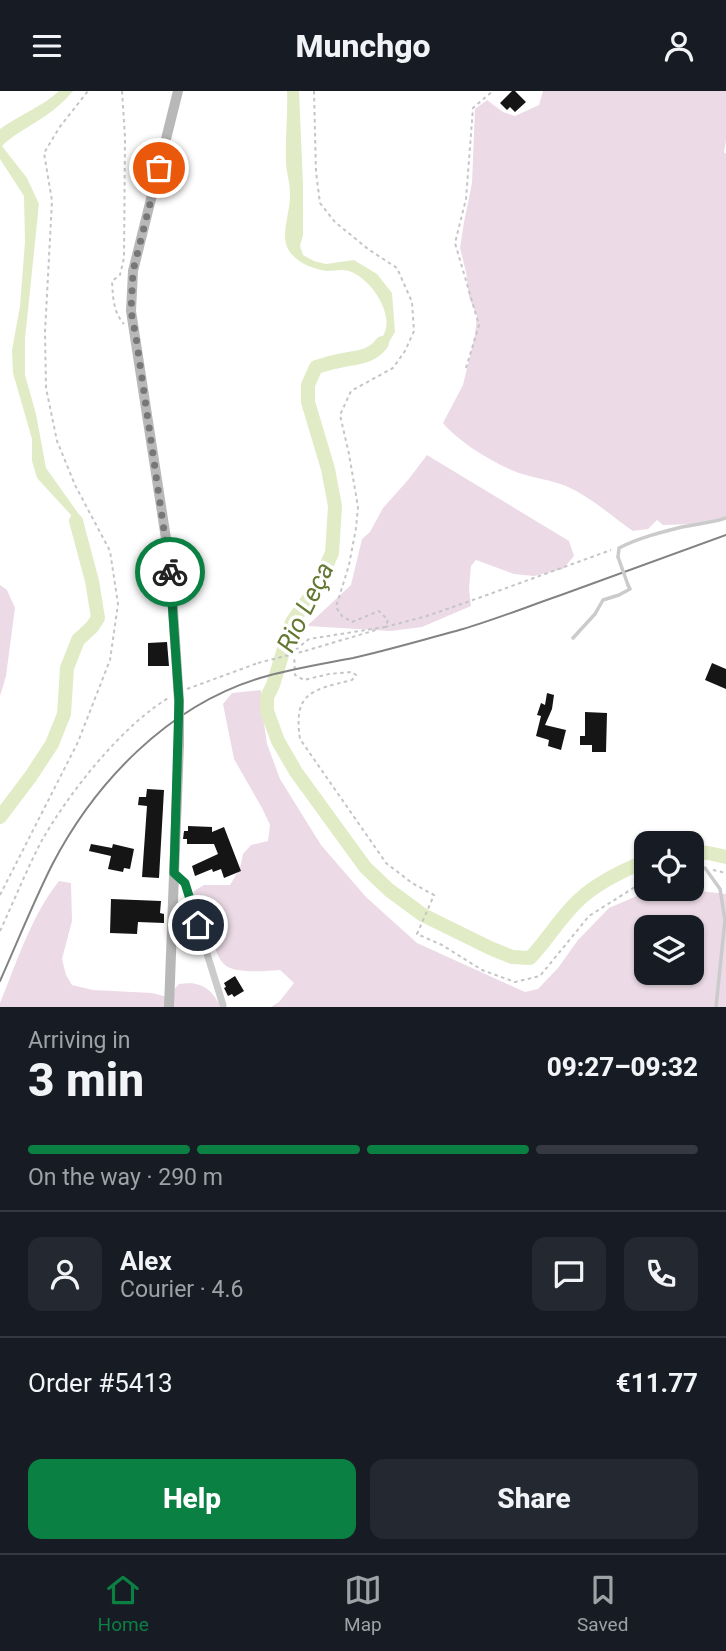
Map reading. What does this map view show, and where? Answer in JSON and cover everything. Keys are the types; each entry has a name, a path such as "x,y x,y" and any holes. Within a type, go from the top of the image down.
{"street":[{"path":"169,1007 179,697 167,545 131,311 133,271 178,91"},
{"path":"174,873 185,883 223,1005"}],"lane":[{"path":"573,638 595,614 603,600 619,596 630,589 618,557 619,548 683,527 726,518"},
{"path":"705,868 720,889 725,920 716,1007"}],"path":[{"path":"0,895 78,742 110,660 118,604 110,551 75,485 57,441 46,388 45,332 52,201 44,153 59,128 88,91"},
{"path":"122,91 125,137 124,258 120,275 113,281 113,299 117,317 136,337"},
{"path":"314,91 320,203 335,222 397,268 412,302 414,331 405,351 393,368 351,391 340,415 358,507 349,565 336,607 342,616 352,622 379,611 388,620 385,627"},
{"path":"466,367 479,325 454,243 466,199 473,108 493,91"},
{"path":"0,931 41,843 58,816 92,770 124,734 157,705 258,663 439,611 619,548"},
{"path":"385,627 309,639 294,651 295,675 304,680 341,673 352,672 356,675 352,680 316,690 304,698 298,723 300,739 386,863 412,883 434,895 417,934 442,945 482,970 515,982 540,976 590,916 634,888"}],"shaded area":[{"path":"59,91 73,91 53,110 2,146 27,178 39,204 25,339 25,375 36,414 46,468 83,520 86,538 77,536 71,515 37,478 32,461 32,439 13,373 12,350 20,306 25,242 24,196 0,159 0,129"},
{"path":"287,91 299,91 303,184 303,235 300,246 303,255 326,264 354,260 377,274 392,293 395,332 386,347 370,356 369,352 382,338 386,327 386,318 379,298 365,281 349,271 327,271 304,264 294,257 285,241 290,193 286,161"},
{"path":"543,91 726,91 726,519 696,524 663,525 657,520 648,529 633,531 575,490 519,473 489,459 458,438 443,423 463,385 477,316 469,297 460,248 472,183 475,109 487,100 503,112 515,116 539,105"},
{"path":"427,455 569,541 574,556 563,569 534,576 514,574 476,560 471,566 471,606 422,627 391,631 307,626 351,585 362,539 370,532 383,508"},
{"path":"0,585 7,590 15,608 6,676 0,696"},
{"path":"261,690 267,744 280,779 321,845 366,897 417,943 525,992 538,989 558,968 578,940 609,908 634,897 634,901 704,901 704,892 726,894 726,1007 271,1007 279,1002 294,983 280,970 243,971 225,965 216,951 193,894 204,885 230,885 240,868 243,854 251,845 268,841 270,825 234,759 223,704 232,693"},
{"path":"59,881 71,883 72,921 62,959 72,985 93,990 152,993 167,997 179,984 193,984 209,991 221,1007 0,1007 40,909"}],"building":[{"path":"512,91 526,102 515,112 510,107 507,110 500,103"},
{"path":"167,642 169,666 148,666 148,643"},
{"path":"712,663 726,669 726,689 705,680"},
{"path":"547,693 554,695 552,709 545,725 566,730 561,750 548,746 549,740 536,736 541,716 537,715 541,703 545,705"},
{"path":"585,712 607,713 606,752 592,752 592,745 580,745 580,736 585,736"},
{"path":"147,789 164,790 159,878 142,877 147,806 138,805 139,797 146,797"},
{"path":"188,826 212,827 212,832 224,827 241,871 224,878 221,869 213,872 212,869 195,876 192,866 218,854 214,844 187,844 187,839 183,839"},
{"path":"91,844 112,848 113,844 134,849 130,869 124,868 123,872 108,869 111,856 89,851"},
{"path":"111,899 161,901 160,913 164,914 164,923 138,922 137,934 110,933"},
{"path":"235,976 244,991 234,997 232,994 228,996 224,983"}],"waterway":[{"name":"Rio Leça","path":"382,343 368,354 316,367 308,385 308,402 328,469 335,506 332,553 316,588 292,622 267,697 267,711 278,741 296,772 365,867 389,890 423,915 512,957 530,958 587,893 634,866"},
{"name":"Rio Leça","path":"0,817 52,744 64,714 67,668 78,640 98,618 92,581 76,521"},
{"name":"Rio Leça","path":"704,853 726,857"}],"tram line":[{"path":"0,981 52,865 90,805 112,777 138,751 195,707 260,678 366,655 483,623 726,535"}],"way so far":[{"path":"159,168 133,271 131,311 170,572"}],"route":[{"path":"170,572 179,701 174,873 185,883 198,925"}]}
